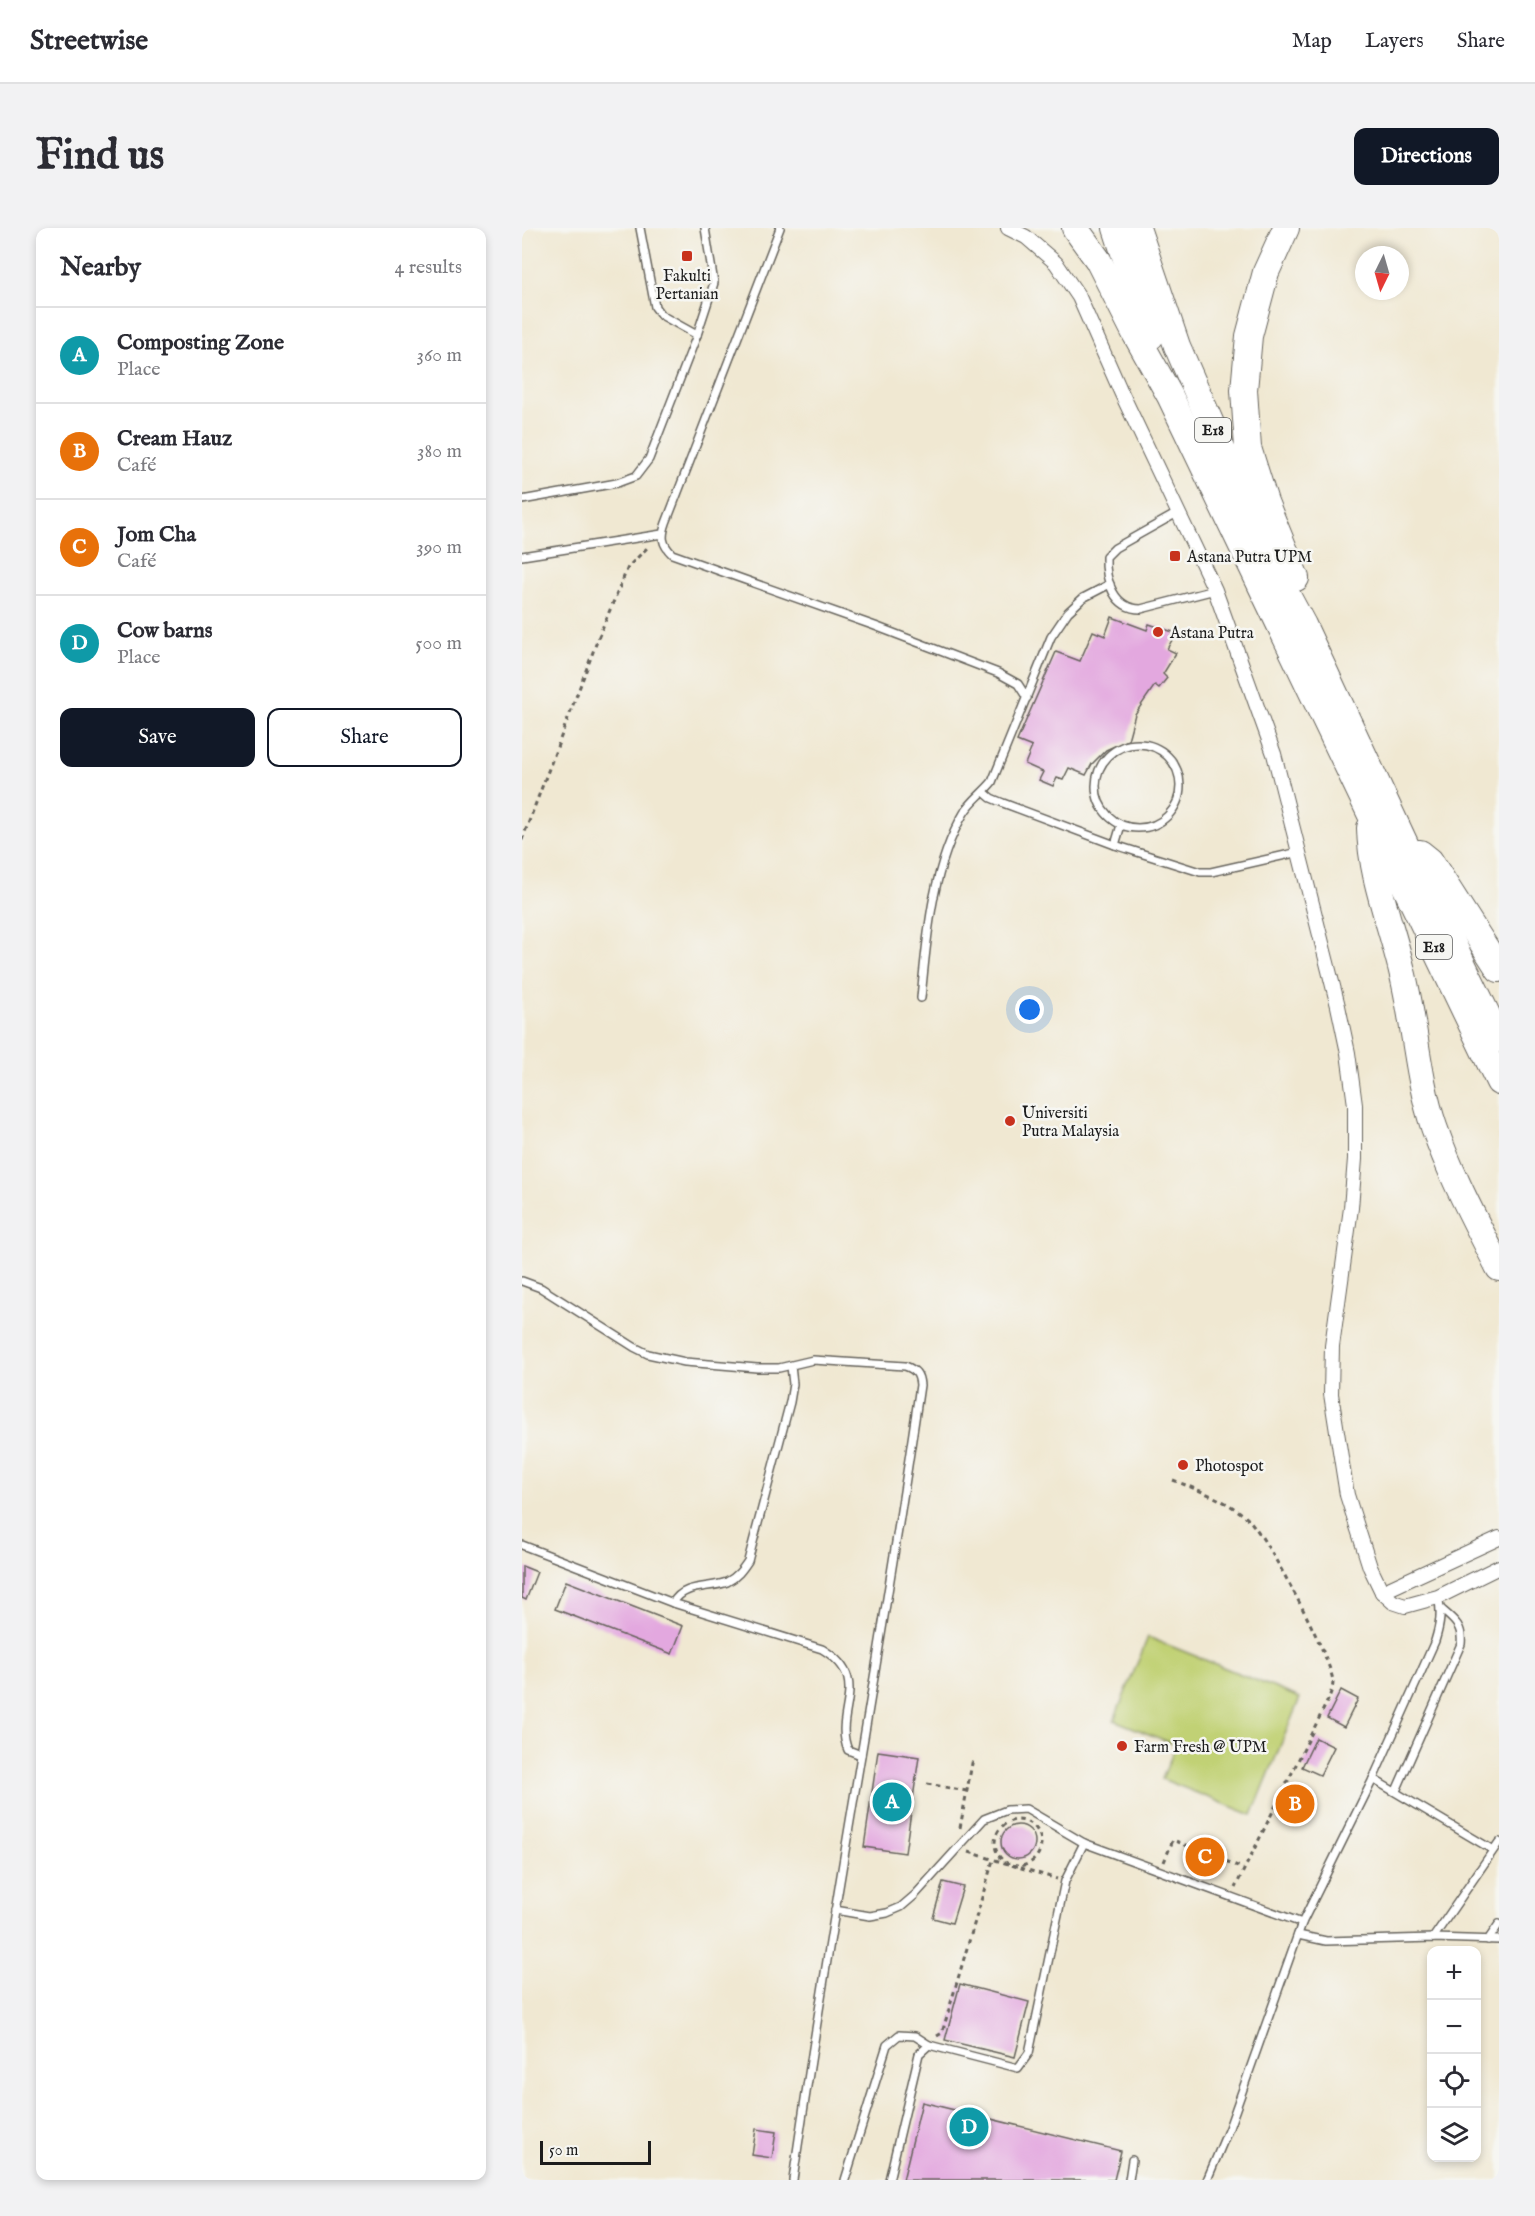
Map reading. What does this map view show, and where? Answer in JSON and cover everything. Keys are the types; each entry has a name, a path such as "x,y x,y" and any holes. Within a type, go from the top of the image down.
{"highway":[{"path":"1075,228 1098,260 1170,396"},
{"name":"E18","path":"1116,228 1170,396 1499,1082"},
{"name":"E18","path":"1137,228 1177,346 1281,584 1499,1039"},
{"path":"1286,228 1266,272 1249,336 1244,390 1248,448 1265,502 1296,575 1303,626"},
{"path":"1369,813 1370,840 1375,870 1407,991 1420,1068 1434,1126 1465,1201 1499,1268"},
{"path":"1406,842 1430,861 1499,969"}],"street":[{"path":"1008,228 1026,237 1056,263 1079,297 1215,590 1274,754 1340,1015 1355,1105 1354,1168 1332,1346 1331,1394 1347,1495 1370,1567 1382,1592 1393,1602 1405,1606 1439,1603 1499,1567"},
{"path":"1382,1592 1499,1538"}],"lane":[{"path":"640,228 655,307 661,315 697,334"},
{"path":"522,500 617,483 636,476 649,459 714,283 705,228"},
{"path":"780,228 662,534 664,546 672,554 998,673 1018,684 1027,698"},
{"path":"1179,512 1114,548 1106,557 1105,569 1110,584 1119,602 1129,609 1141,609 1215,590"},
{"path":"522,556 662,534"},
{"path":"921,998 929,928 945,857 957,826 975,798 992,782 1000,766 1051,637 1068,612 1083,598 1110,584"},
{"path":"1139,743 1154,746 1167,754 1176,766 1180,780 1179,795 1174,808 1164,819 1151,826 1136,828 1121,825 1109,817 1100,805 1095,791 1096,776 1101,763 1111,752 1125,745 1139,743"},
{"path":"984,792 1003,803 1115,845 1200,872 1211,872 1299,852"},
{"path":"1115,845 1121,825"},
{"path":"522,1281 541,1288 648,1354 685,1362 757,1368 791,1366 813,1360 905,1366 914,1370 919,1376 920,1385 900,1525 814,2035 793,2180"},
{"path":"674,1603 682,1592 726,1582 739,1574 748,1561 790,1402 793,1384 791,1366"},
{"path":"522,1545 674,1603 822,1649 837,1658 845,1670 848,1681 849,1694 844,1740 848,1750 861,1755"},
{"path":"1207,2180 1302,1923 1373,1779 1435,1641 1440,1624 1439,1603"},
{"path":"1396,1791 1461,1644 1462,1634 1459,1624 1439,1603"},
{"path":"1373,1779 1493,1850"},
{"path":"835,1910 870,1916 887,1914 902,1907 984,1819 1007,1810 1026,1809 1084,1844 1302,1923"},
{"path":"1433,1938 1499,1842"},
{"path":"845,2180 887,2044 899,2035 915,2036 927,2044 1018,2068 1029,2053 1065,1881 1084,1844"},
{"path":"1488,1940 1499,1924"},
{"path":"1298,1935 1326,1941 1433,1938 1499,1940"},
{"path":"889,2180 919,2054 927,2044"},
{"path":"1129,2180 1132,2160"}],"path":[{"path":"522,840 599,636 628,567 662,534"},
{"path":"1173,1480 1226,1502 1250,1521 1267,1544 1323,1648 1333,1683 1328,1700 1243,1868 1231,1897"},
{"path":"973,1758 957,1849 1065,1881"},
{"path":"927,1784 967,1791"},
{"path":"1021,1820 1028,1822 1039,1832 1042,1847 1035,1860 1028,1864 1012,1866 999,1857 995,1842 1001,1827 1006,1823 1021,1820"},
{"path":"1160,1871 1173,1840 1243,1868"},
{"path":"927,2044 942,2033 993,1860"}],"green space":[{"path":"1148,1637 1300,1698 1252,1815 1162,1779 1176,1745 1114,1720"}],"building":[{"path":"1112,617 1147,630 1149,624 1176,633 1167,649 1176,653 1163,674 1167,678 1159,688 1155,685 1135,714 1128,740 1106,750 1092,764 1086,775 1069,768 1063,780 1057,778 1053,786 1039,780 1043,772 1025,764 1032,747 1017,741 1056,652 1080,661 1093,631 1105,636"},
{"path":"522,1566 537,1572 526,1600 522,1598"},
{"path":"566,1581 683,1626 672,1654 555,1609"},
{"path":"1341,1690 1358,1699 1344,1727 1327,1718"},
{"path":"1316,1738 1334,1747 1320,1775 1302,1767"},
{"path":"878,1751 919,1757 905,1853 864,1847"},
{"path":"1018,1825 1030,1830 1035,1842 1030,1854 1018,1859 1006,1854 1001,1842 1006,1830"},
{"path":"943,1882 963,1887 952,1923 933,1918"},
{"path":"960,1984 1029,2002 1015,2057 945,2040"},
{"path":"922,2102 1121,2151 1114,2180 903,2180"},
{"path":"756,2129 776,2132 772,2158 752,2155"}],"place":[{"name":"Fakulti Pertanian","path":"687,256"},
{"name":"Astana Putra UPM","path":"1175,556"},
{"name":"Astana Putra","path":"1158,632"},
{"name":"Universiti Putra Malaysia","path":"1010,1121"},
{"name":"Photospot","path":"1183,1465"},
{"name":"Farm Fresh @ UPM","path":"1122,1746"},
{"name":"Composting Zone","path":"892,1802"},
{"name":"Cream Hauz","path":"1295,1804"},
{"name":"Jom Cha","path":"1205,1857"},
{"name":"Cow barns","path":"969,2127"}]}
